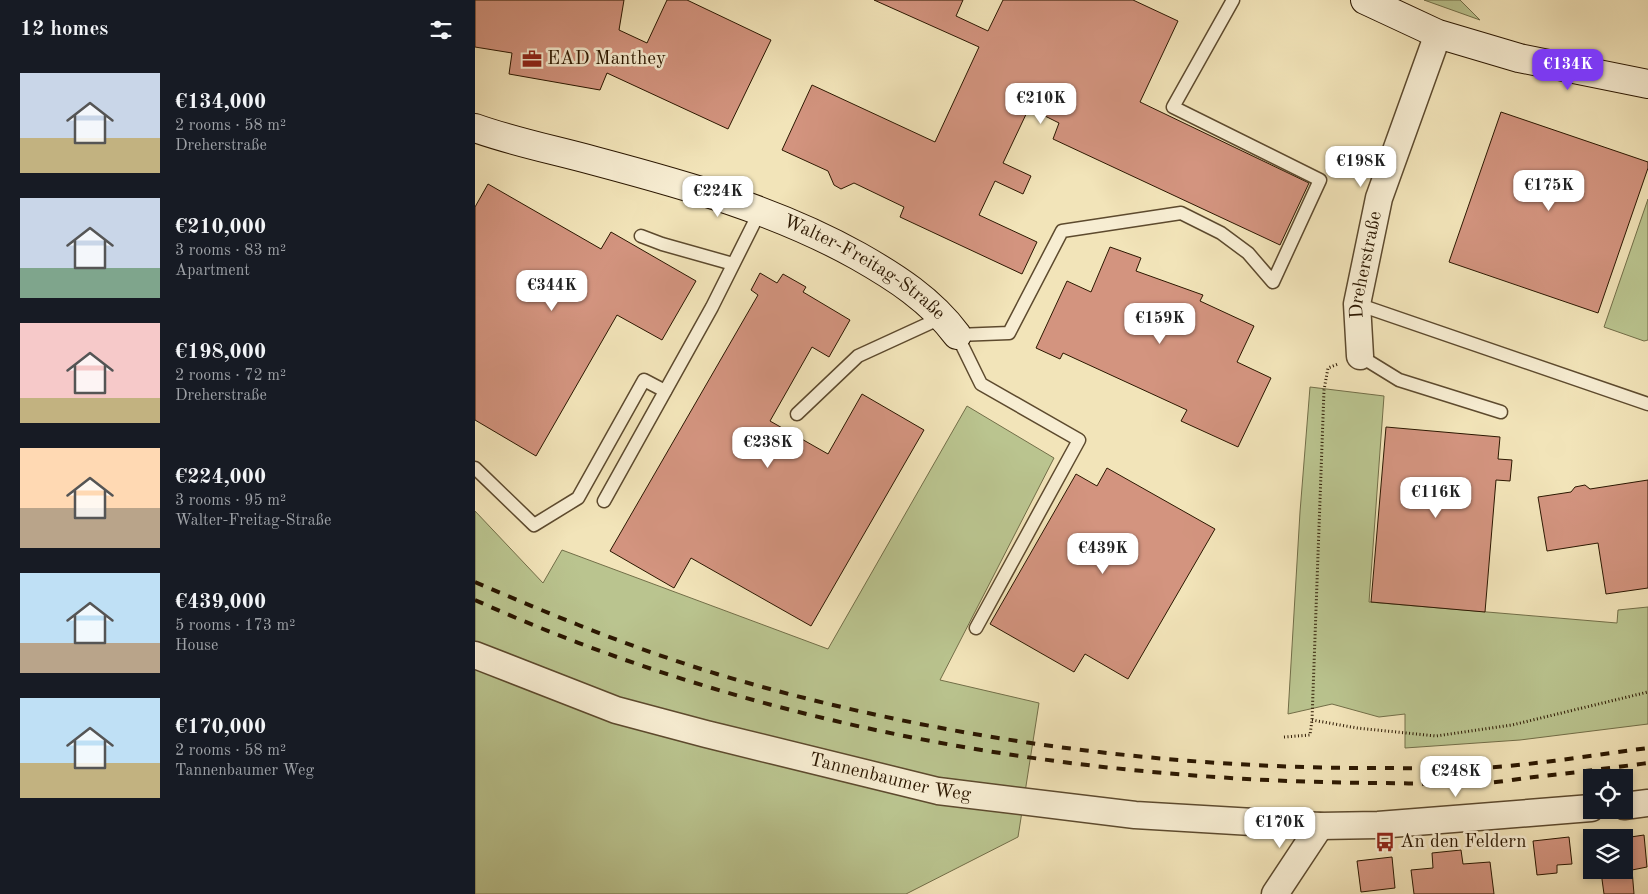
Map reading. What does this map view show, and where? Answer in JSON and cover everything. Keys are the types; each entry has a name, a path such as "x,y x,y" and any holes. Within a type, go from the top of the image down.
{"street":[{"path":"1365,0 1438,34 1519,58 1648,84"},
{"name":"Dreherstraße","path":"1360,356 1357,304 1379,198 1438,34"},
{"name":"Walter-Freitag-Straße","path":"475,128 653,177 761,211 837,245 884,271 920,296 950,326"},
{"name":"Tannenbaumer Weg","path":"475,655 616,710 938,791 1135,815 1319,826 1378,825 1583,809"},
{"path":"1633,805 1648,803"},
{"path":"1275,894 1319,826"}],"lane":[{"path":"797,414 859,356 950,326 1009,333 1062,231 1181,214 1221,233 1248,252 1273,282 1320,180 1173,107 1233,0"},
{"path":"605,500 761,211"},
{"path":"641,236 662,244 733,264"},
{"path":"1357,304 1648,404"},
{"path":"950,326 981,384 1079,440 976,628"},
{"path":"1360,356 1399,380 1501,412"},
{"path":"475,468 535,525 578,498 644,380 665,391"}],"path":[{"path":"1284,737 1309,735 1312,720 1324,390 1328,368 1360,356"},
{"path":"1312,720 1357,728 1436,736 1521,723 1648,692"}],"green space":[{"path":"1424,0 1460,0 1480,20"},
{"path":"1648,199 1648,340 1644,341 1604,327"},
{"path":"1310,387 1384,396 1369,602 1617,623 1618,610 1648,607 1648,724 1520,740 1405,748 1405,714 1379,717 1332,704 1288,714 1300,512"},
{"path":"967,406 1054,458 940,680 1039,703 1018,837 906,894 475,894 475,511 543,583 562,550 828,649"}],"building":[{"path":"475,0 624,0 619,30 647,43 667,0 687,0 771,40 728,129 607,73 600,90 509,74 512,53 475,47"},
{"path":"874,0 963,0 956,16 988,31 1003,0 1133,0 1178,21 1140,102 1309,183 1280,245 1053,139 1059,123 1029,108 1003,163 1031,176 1023,194 995,181 979,215 1037,242 1022,274 900,217 904,207 854,183 841,189 834,185 828,171 782,150 812,85 935,142 979,47"},
{"path":"1501,112 1648,162 1648,168 1598,313 1449,262"},
{"path":"488,184 601,249 611,232 696,281 662,340 617,315 536,456 475,420 475,207"},
{"path":"1110,247 1141,258 1136,271 1203,295 1200,301 1254,326 1237,362 1271,378 1238,447 1181,421 1187,410 1063,353 1060,359 1036,348 1067,281 1091,292"},
{"path":"760,273 777,283 783,274 806,287 803,292 850,320 829,357 812,347 770,421 828,454 862,394 924,430 811,626 691,558 674,588 610,551 758,295 751,290"},
{"path":"1386,427 1500,437 1498,459 1512,460 1510,481 1496,480 1485,612 1371,602"},
{"path":"1107,468 1215,529 1128,679 1085,654 1074,672 990,624 1076,474 1097,486"},
{"path":"1648,480 1648,588 1606,594 1598,543 1547,551 1538,497 1571,492 1575,487 1585,485 1590,489"},
{"path":"1644,835 1647,867 1633,870 1633,837"},
{"path":"1569,837 1572,864 1557,865 1557,873 1537,875 1533,841"},
{"path":"1461,850 1463,864 1490,862 1494,894 1414,894 1411,870 1433,868 1432,853"},
{"path":"1392,857 1395,888 1361,892 1357,861"},
{"path":"1602,879 1633,879 1634,894 1604,894"}],"railway":[{"path":"475,582 595,631 717,674 881,716 1047,745 1131,756 1215,763 1300,767 1444,769 1522,765 1648,748"},
{"path":"475,600 582,644 692,682 803,713 917,738 1031,758 1147,771 1262,780 1442,784 1494,782 1648,763"}],"place":[{"name":"EAD Manthey","path":"532,59"},
{"name":"An den Feldern","path":"1385,842"}]}
